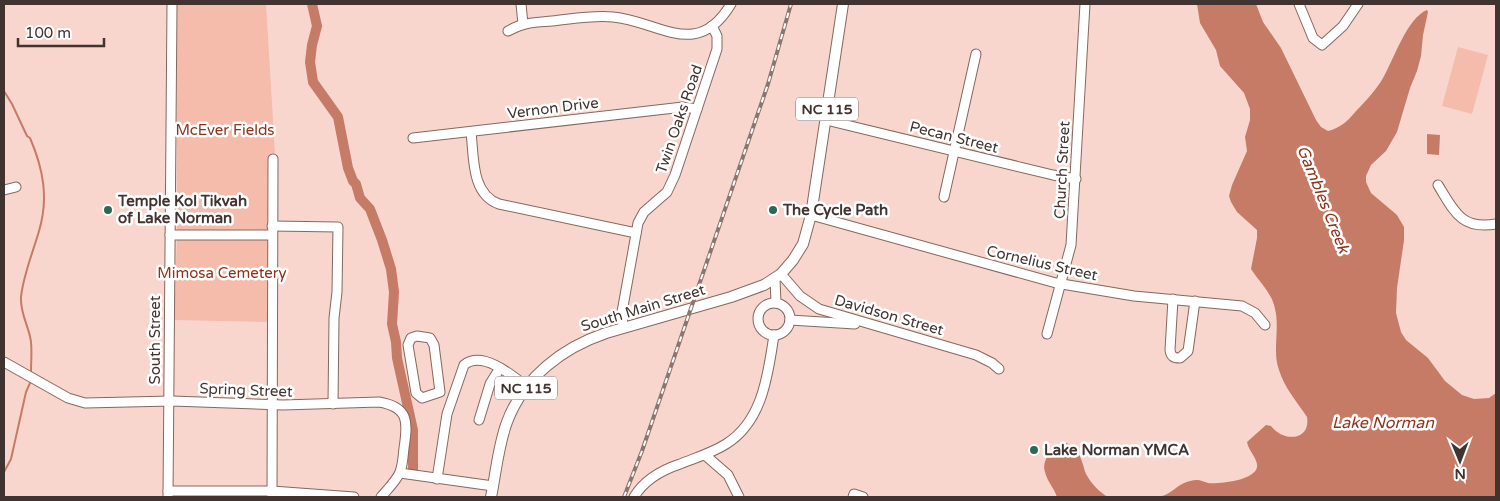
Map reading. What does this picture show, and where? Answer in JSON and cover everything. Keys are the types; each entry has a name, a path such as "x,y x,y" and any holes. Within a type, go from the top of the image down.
{"main road":[{"name":"NC 115","path":"778,276 793,260 802,244 811,215 843,4"},
{"name":"South Main Street","path":"492,497 507,421 527,387 549,363 568,349 590,338 722,300 757,288 778,276"}],"street":[{"name":"South Street","path":"168,494 172,4"},
{"path":"521,4 523,24"},
{"path":"508,31 523,24 586,17 612,17 636,21 668,32 687,35 712,26 723,17 731,4"},
{"name":"Church Street","path":"1047,334 1071,245 1085,4"},
{"path":"1299,4 1313,38 1322,45 1343,26 1358,4"},
{"name":"Twin Oaks Road","path":"623,328 622,312 638,223 644,212 661,199 670,188 717,49 717,36 712,26"},
{"path":"944,198 976,54"},
{"name":"Vernon Drive","path":"413,138 683,107 697,109"},
{"name":"Pecan Street","path":"826,120 1076,179"},
{"path":"471,132 478,185 489,199 499,204 636,233"},
{"path":"272,494 273,159"},
{"path":"1438,185 1454,212 1465,221 1476,225 1496,224"},
{"path":"4,190 16,187"},
{"name":"Cornelius Street","path":"811,215 1061,284 1126,295 1242,306 1255,313 1265,325"},
{"path":"170,235 338,227 333,404"},
{"path":"776,303 778,276"},
{"name":"Davidson Street","path":"778,276 810,304 834,314 976,355 999,369"},
{"path":"1173,300 1170,350 1173,357 1176,358 1180,358 1188,351 1194,301"},
{"path":"776,303 788,311 790,320 785,331 774,335 762,330 758,318 759,312 764,307 776,303"},
{"path":"790,320 873,325"},
{"path":"634,497 650,478 671,467 705,455 726,444 742,431 757,407 766,381 774,335"},
{"path":"440,392 434,345 430,338 417,336 411,338 408,345 416,393 422,398 440,392 453,396"},
{"path":"437,479 446,421 464,365 469,360 484,361 500,368 527,387"},
{"name":"Spring Street","path":"4,362 76,402 92,404 168,401 273,404 379,402 390,404 401,410 406,418 406,429 400,473 382,497"},
{"path":"479,420 490,384 500,368"},
{"path":"705,455 728,475 739,497"},
{"path":"400,473 493,486"},
{"path":"168,494 272,494 354,497"}],"green space":[{"path":"177,4 266,4 275,154 269,156 269,322 174,320 177,238"},
{"path":"1458,47 1488,55 1472,114 1442,106"}],"water":[{"name":"Lake Norman","path":"1197,4 1256,4 1263,22 1281,48 1316,120 1321,127 1328,131 1347,121 1371,95 1383,78 1407,30 1420,14 1427,10 1421,56 1397,132 1386,151 1371,165 1366,176 1366,182 1371,193 1397,215 1404,227 1396,313 1401,332 1406,340 1428,358 1445,381 1462,395 1474,399 1489,398 1496,393 1496,497 1158,497 1190,481 1198,480 1208,483 1219,483 1247,477 1256,470 1257,463 1247,442 1266,425 1289,437 1301,434 1307,425 1307,417 1287,388 1277,363 1277,324 1273,303 1251,269 1257,230 1237,212 1229,196 1247,151 1245,137 1250,120 1250,109 1244,93 1220,66 1216,50 1200,23"},
{"path":"1427,134 1440,135 1439,155 1427,154"},
{"path":"1067,443 1078,453 1090,481 1108,497 1057,497 1044,467 1050,453 1058,446"}],"waterway":[{"path":"312,4 317,26 310,62 313,82 338,117 348,168 360,198 370,209 391,269 394,292 392,324 397,358 413,430 413,472"},
{"path":"4,91 27,136 30,138 43,183 44,207 42,219 26,272 21,297 22,309 31,342 31,372"},
{"path":"4,472 11,459 26,392 30,383"}],"railway":[{"path":"624,497 642,451 768,84 791,4"}],"place":[{"name":"Temple Kol Tikvah of Lake Norman","path":"108,210"},
{"name":"The Cycle Path","path":"773,210"},
{"name":"Lake Norman YMCA","path":"1034,450"}],"park label":[{"name":"McEver Fields","path":"225,130"},
{"name":"Mimosa Cemetery","path":"222,273"}],"water label":[{"name":"Gambles Creek","path":"1324,199"}]}
